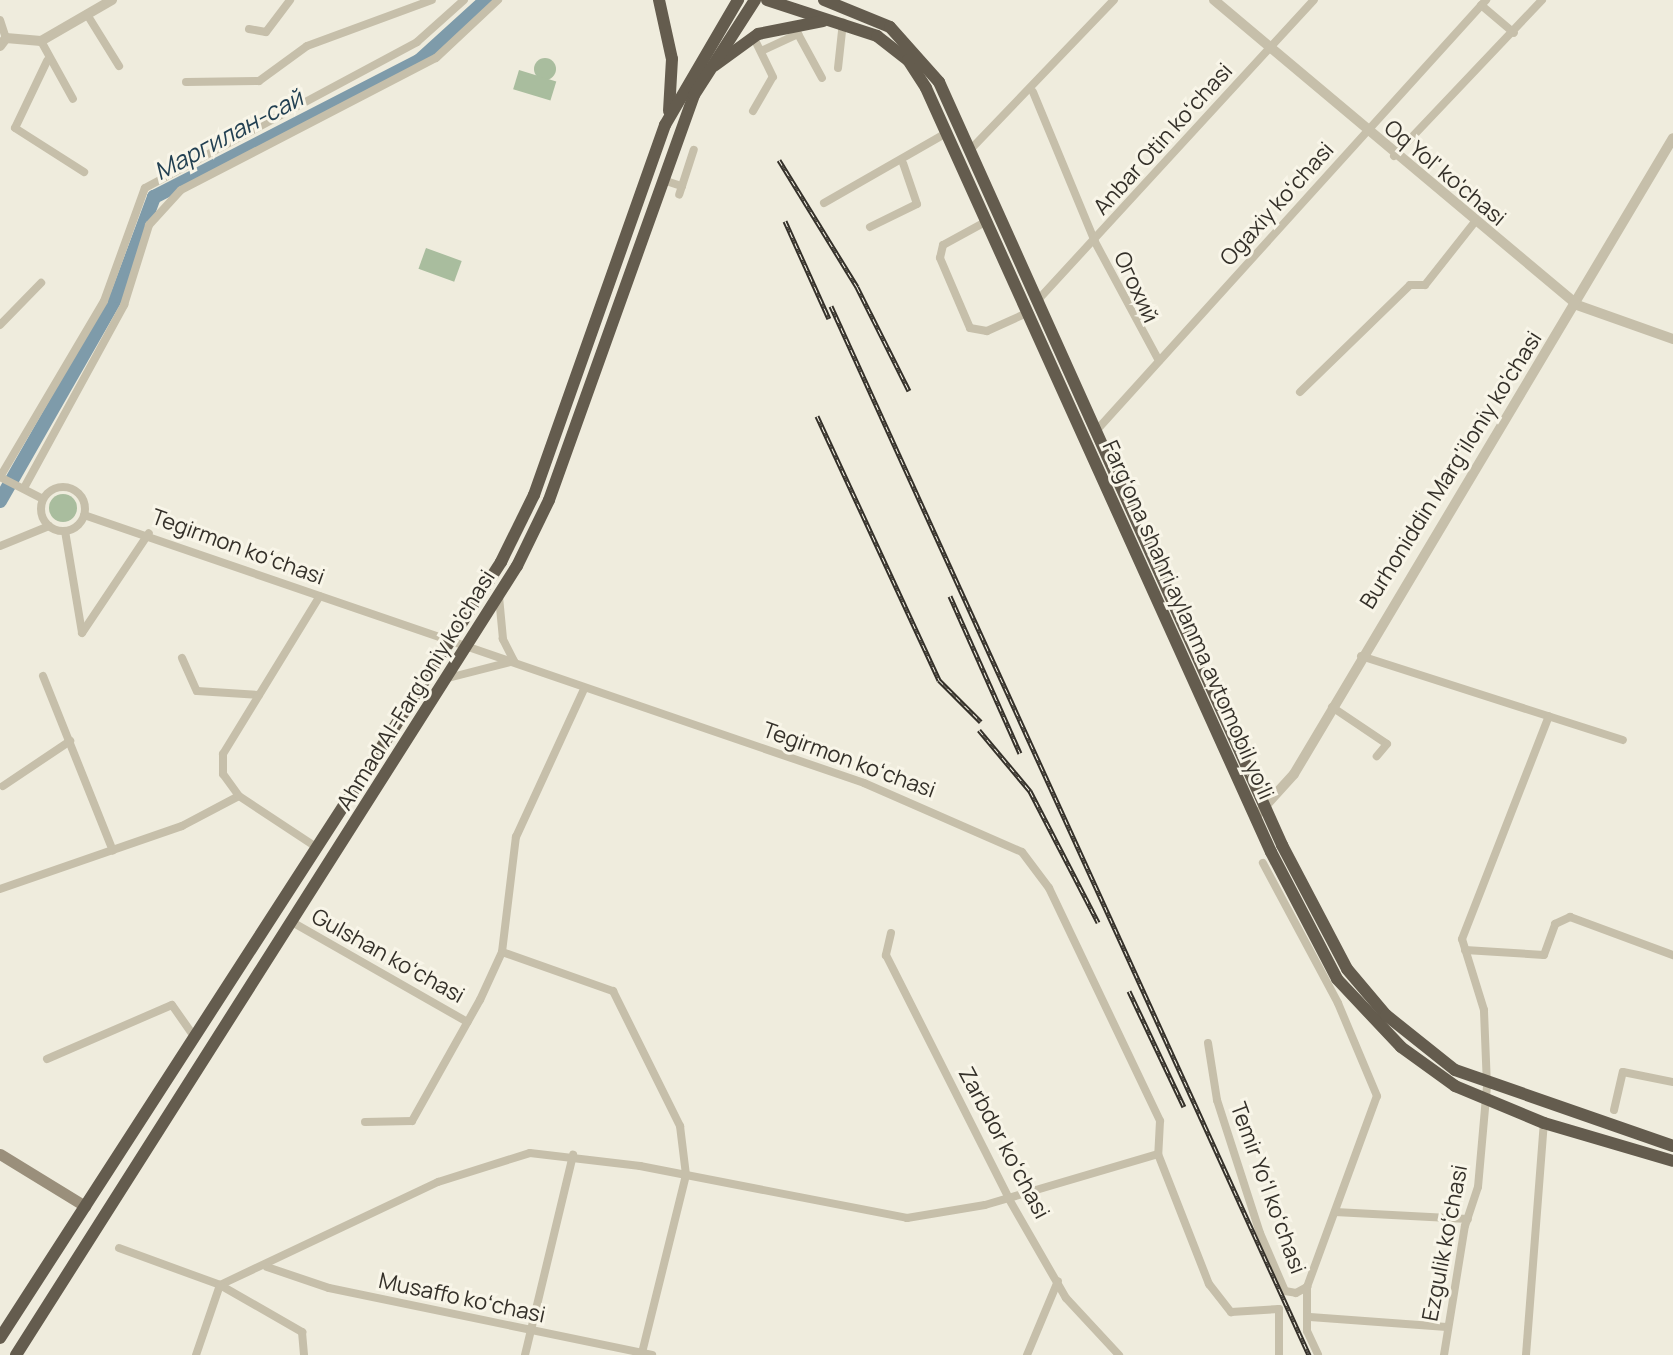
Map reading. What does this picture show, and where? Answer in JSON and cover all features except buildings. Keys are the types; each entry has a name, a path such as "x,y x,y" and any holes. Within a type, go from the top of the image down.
{"highway":[{"path":"659,0 672,59 665,125"},
{"name":"Ahmad Al-Farg'oniy ko'chasi","path":"0,1338 449,638 501,562 534,495 665,125 738,0"},
{"name":"Ahmad Al-Farg'oniy ko'chasi","path":"16,1355 499,597 549,500 703,76 755,0"},
{"name":"Fargʻona shahri aylanma avtomobil yoʻli","path":"767,0 842,21 908,60 946,133 1337,979 1401,1047 1482,1100 1544,1123 1673,1161"},
{"name":"Fargʻona shahri aylanma avtomobil yoʻli","path":"824,0 873,17 920,54 970,150 1260,813 1331,946 1363,991 1431,1054 1487,1086 1673,1146"},
{"path":"703,76 753,36 792,22 842,21"},
{"path":"85,1206 104,1215"}],"main road":[{"path":"0,1154 85,1206"}],"street":[{"path":"0,20 3,42 41,41 112,0"},
{"path":"249,29 266,32 290,0"},
{"path":"186,82 259,81 307,46 405,5 432,0"},
{"path":"49,526 43,499 0,477 104,301 145,188 417,42 464,0"},
{"path":"24,488 124,305 149,225 181,190 436,58 498,0"},
{"path":"970,150 1033,92 1114,0"},
{"name":"Oq Yol' ko'chasi","path":"1214,0 1365,133 1577,305 1673,339"},
{"name":"Anbar Otin koʻchasi","path":"1037,301 1095,242 1314,0"},
{"path":"1394,157 1542,0"},
{"path":"1484,3 1514,33"},
{"name":"Ogaxiy koʻchasi","path":"1094,433 1484,3"},
{"path":"88,16 119,66"},
{"path":"838,68 842,21"},
{"path":"761,51 798,34 822,78"},
{"path":"753,36 773,87 753,111"},
{"path":"41,41 47,61 73,99"},
{"path":"47,61 15,128 84,172"},
{"name":"Огохий","path":"1033,92 1095,242 1159,361"},
{"path":"870,227 917,204 903,163 904,156 946,133"},
{"name":"Burhoniddin Marg'iloniy ko'chasi","path":"1260,813 1332,707 1360,656 1577,305 1673,138"},
{"path":"663,180 680,190 694,150"},
{"path":"824,203 903,163"},
{"path":"987,221 943,245 940,258 970,328 987,331 1027,313"},
{"path":"1300,392 1410,285 1425,285 1474,223"},
{"path":"0,325 41,283"},
{"path":"43,499 68,488 80,496 84,515 65,531"},
{"name":"Tegirmon koʻchasi","path":"84,515 149,533 320,596 469,644 584,689 929,807 1036,863 1160,1121 1158,1154 1221,1303 1242,1314 1279,1309 1279,1355"},
{"path":"0,546 49,526 65,531"},
{"path":"65,531 82,633 149,533"},
{"path":"316,847 239,796 220,761 320,596"},
{"path":"448,678 514,661 499,597"},
{"path":"1360,656 1623,740"},
{"path":"182,658 197,691 259,695"},
{"path":"43,676 113,851"},
{"path":"365,1122 412,1121 467,1022 502,952 516,837 584,689"},
{"path":"1332,707 1387,744 1377,756"},
{"name":"Ezgulik koʻchasi","path":"1444,1355 1468,1219 1478,1187 1482,1100 1487,1086 1484,1010 1462,939 1549,716"},
{"path":"3,786 70,741"},
{"path":"0,889 113,851 239,796"},
{"name":"Temir Yoʻl koʻchasi","path":"1208,1043 1217,1100 1260,1233 1285,1291 1307,1287 1377,1096 1338,1003 1263,863"},
{"path":"1465,950 1544,955 1555,924 1570,917 1673,955"},
{"name":"Gulshan koʻchasi","path":"292,922 467,1022"},
{"name":"Zarbdor koʻchasi","path":"891,933 886,955 1009,1199 1058,1281 1119,1355"},
{"path":"502,952 621,999 680,1126 686,1175 647,1354"},
{"path":"47,1059 172,1005 194,1036"},
{"path":"1614,1110 1623,1072 1673,1082"},
{"path":"1526,1355 1544,1123"},
{"path":"220,1285 267,1267 478,1167 530,1153 573,1155 907,1218 1009,1199 1158,1154"},
{"path":"525,1355 573,1155"},
{"path":"1335,1212 1468,1219"},
{"path":"119,1248 220,1285 302,1332 304,1355"},
{"name":"Musaffo koʻchasi","path":"267,1267 530,1331 647,1354"},
{"path":"1027,1355 1058,1281"},
{"path":"196,1355 220,1285"},
{"path":"1307,1287 1310,1317 1307,1331 1318,1355"},
{"path":"1310,1317 1447,1327"}],"green space":[{"path":"545,58 553,61 556,69 553,77 545,80 537,77 534,69 537,61"},
{"path":"519,70 556,81 550,101 513,89"},
{"path":"426,248 462,261 454,282 418,269"},
{"path":"63,494 73,498 77,508 73,518 63,522 53,518 49,508 53,498"}],"waterway":[{"name":"Маргилан-сай","path":"0,501 117,296 154,197 419,61 486,0"}],"railway":[{"path":"779,160 857,287 909,391"},
{"path":"785,221 829,319"},
{"path":"831,306 1309,1355"},
{"path":"817,416 939,680 981,722"},
{"path":"950,596 1020,753"},
{"path":"979,730 1030,791 1098,922"},
{"path":"1129,991 1184,1107"}]}
